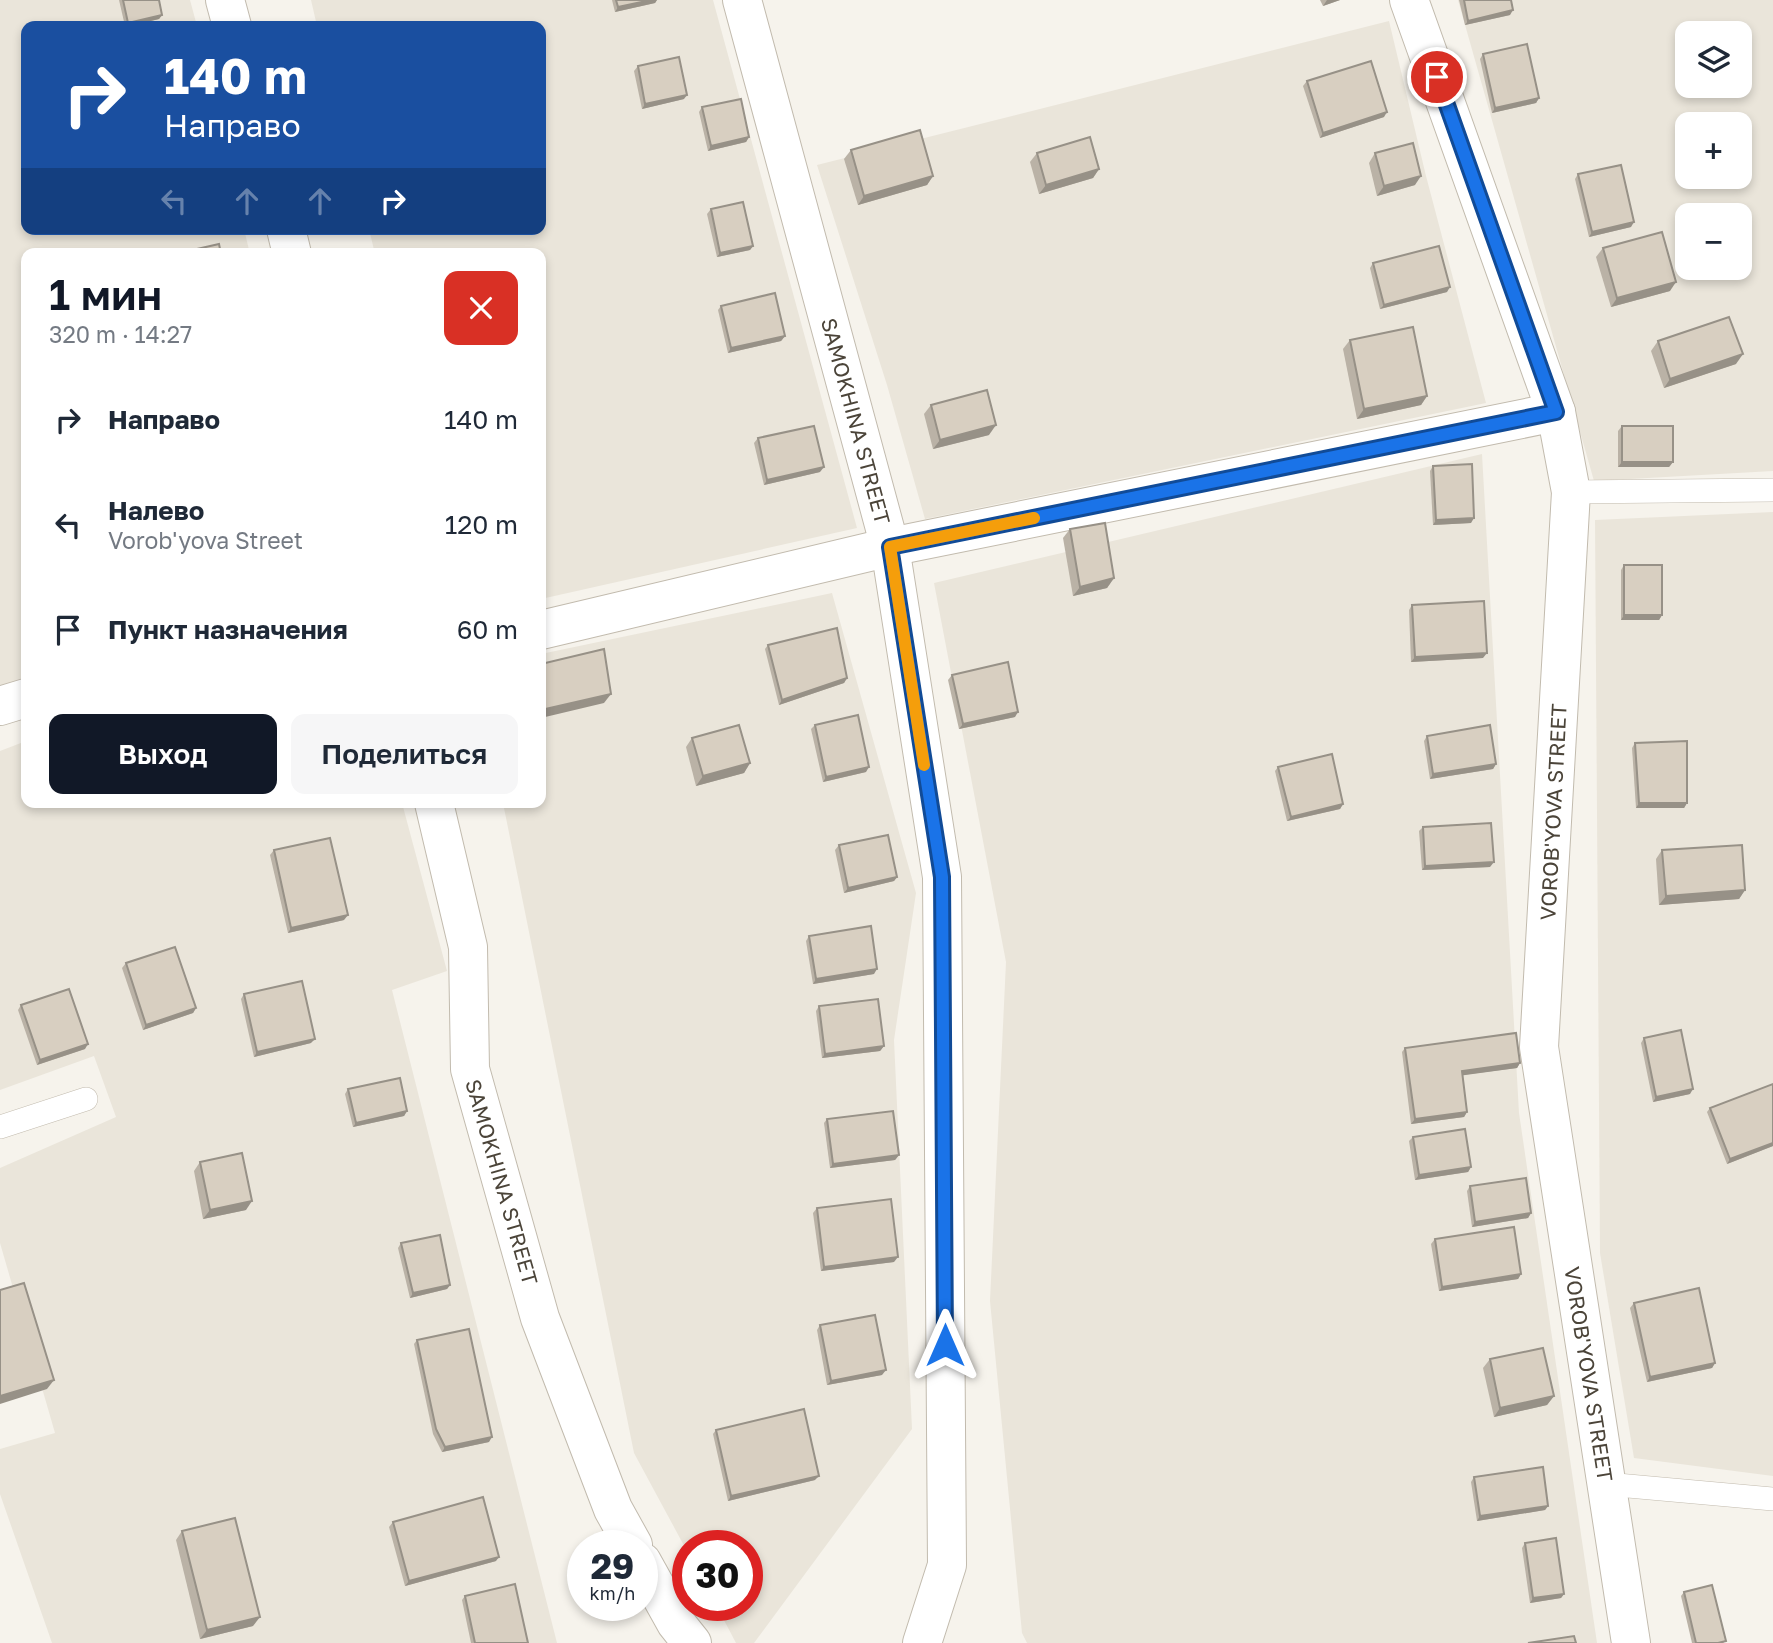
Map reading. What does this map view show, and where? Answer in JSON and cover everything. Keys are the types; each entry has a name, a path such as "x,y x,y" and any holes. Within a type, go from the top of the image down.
{"street":[{"path":"225,0 231,21"},
{"name":"SAMOKHINA STREET","path":"742,0 890,547 942,877 947,1565 922,1643"},
{"name":"VOROB'YOVA STREET","path":"1409,0 1556,412 1571,492 1539,1047 1631,1643"},
{"path":"546,629 890,547 1556,412"},
{"path":"0,706 21,700"},
{"name":"SAMOKHINA STREET","path":"434,808 468,947 470,1069 540,1318 613,1509 625,1530"},
{"path":"658,1591 676,1623 692,1643"}],"lane":[{"path":"1571,492 1773,490"},
{"path":"0,1127 86,1099"},
{"path":"1606,1484 1773,1499"}],"shaded area":[{"path":"0,0 190,0 196,21 21,21 21,235 245,235 249,248 21,248 21,680 0,686"},
{"path":"311,0 713,0 857,528 546,598 546,248 374,248 370,235 546,235 546,21 316,21"},
{"path":"1458,0 1773,0 1773,471 1594,481"},
{"path":"1389,21 1426,176 1486,403 925,519 887,385 817,165"},
{"path":"1482,454 1519,1113 1597,1643 1027,1643 1022,1633 990,1301 1006,962 934,583"},
{"path":"1773,512 1773,1476 1634,1458 1600,1253 1595,520"},
{"path":"832,593 916,893 894,1040 912,1429 754,1643 736,1643 724,1621 763,1621 763,1530 676,1530 634,1453 504,808 546,808 546,653"},
{"path":"21,743 21,808 403,808 447,971 392,990 557,1643 52,1643 0,1494 0,1449 55,1433 0,1243 0,1168 116,1117 94,1056 0,1090 0,751"}],"building":[{"path":"123,0 159,0 162,15 128,21"},
{"path":"616,0 651,0 618,7"},
{"path":"1464,0 1511,0 1513,10 1468,21"},
{"path":"1527,44 1539,98 1495,108 1483,54"},
{"path":"679,57 687,95 645,104 638,66"},
{"path":"1371,61 1387,112 1323,133 1307,81"},
{"path":"741,99 749,137 711,146 702,107"},
{"path":"920,130 933,176 864,196 851,150"},
{"path":"1090,137 1099,169 1046,185 1037,153"},
{"path":"1413,143 1421,176 1384,186 1375,153"},
{"path":"1621,165 1634,222 1592,232 1578,174"},
{"path":"743,202 753,246 720,253 711,209"},
{"path":"1662,232 1676,282 1617,298 1603,248"},
{"path":"219,244 220,248 201,248"},
{"path":"1439,246 1450,287 1384,305 1373,263"},
{"path":"775,293 785,336 731,348 721,306"},
{"path":"1729,317 1743,354 1670,379 1658,341"},
{"path":"1413,327 1427,396 1364,409 1350,340"},
{"path":"987,390 996,425 940,440 931,405"},
{"path":"814,426 824,467 767,480 758,438"},
{"path":"1622,426 1673,426 1673,462 1622,462"},
{"path":"1472,464 1474,518 1436,520 1433,466"},
{"path":"1105,523 1114,578 1080,587 1070,529"},
{"path":"1624,565 1662,565 1662,615 1624,615"},
{"path":"1484,601 1487,653 1415,657 1412,605"},
{"path":"837,628 847,678 782,700 768,645"},
{"path":"604,649 611,694 546,709 546,663"},
{"path":"1008,662 1018,712 963,724 952,675"},
{"path":"858,715 869,767 826,777 815,725"},
{"path":"739,725 750,763 703,776 692,738"},
{"path":"1490,725 1496,764 1433,774 1427,736"},
{"path":"1687,741 1687,803 1639,803 1635,743"},
{"path":"1332,754 1343,804 1291,817 1278,767"},
{"path":"1491,823 1494,862 1425,866 1423,827"},
{"path":"888,835 897,877 848,888 839,845"},
{"path":"330,838 348,915 291,928 274,850"},
{"path":"1742,845 1745,890 1666,896 1662,850"},
{"path":"871,926 877,969 816,979 809,936"},
{"path":"175,947 196,1008 146,1025 126,963"},
{"path":"302,981 315,1039 257,1052 244,994"},
{"path":"69,989 88,1044 40,1060 21,1005"},
{"path":"878,999 884,1046 825,1054 819,1006"},
{"path":"1681,1030 1693,1089 1656,1097 1644,1038"},
{"path":"1516,1033 1520,1063 1462,1071 1467,1112 1415,1119 1405,1048"},
{"path":"400,1078 407,1111 356,1123 348,1089"},
{"path":"1773,1084 1773,1143 1730,1159 1710,1108"},
{"path":"893,1111 899,1155 833,1164 827,1119"},
{"path":"1465,1129 1471,1167 1419,1175 1413,1137"},
{"path":"242,1153 252,1201 210,1210 200,1162"},
{"path":"1526,1178 1531,1213 1475,1222 1470,1186"},
{"path":"891,1199 898,1257 824,1267 817,1208"},
{"path":"1514,1227 1521,1274 1442,1287 1435,1239"},
{"path":"440,1235 450,1285 413,1293 401,1243"},
{"path":"24,1283 54,1380 0,1396 0,1290"},
{"path":"1699,1288 1715,1363 1650,1377 1634,1303"},
{"path":"875,1315 886,1370 831,1381 820,1325"},
{"path":"469,1329 492,1437 445,1447 436,1429 417,1340"},
{"path":"1543,1348 1554,1396 1500,1408 1490,1359"},
{"path":"804,1409 819,1476 731,1496 716,1430"},
{"path":"1543,1467 1548,1506 1480,1516 1474,1477"},
{"path":"483,1497 499,1557 409,1581 393,1522"},
{"path":"235,1518 260,1617 207,1630 182,1531"},
{"path":"1556,1538 1564,1594 1533,1598 1525,1543"},
{"path":"515,1584 528,1643 475,1643 465,1596"},
{"path":"1712,1585 1726,1641 1696,1643 1684,1592"},
{"path":"1574,1636 1576,1643 1528,1643"}],"slow traffic":[{"path":"924,765 890,547 1034,518"}],"route":[{"path":"945,1345 942,877 890,547 1556,412 1437,77"}]}
